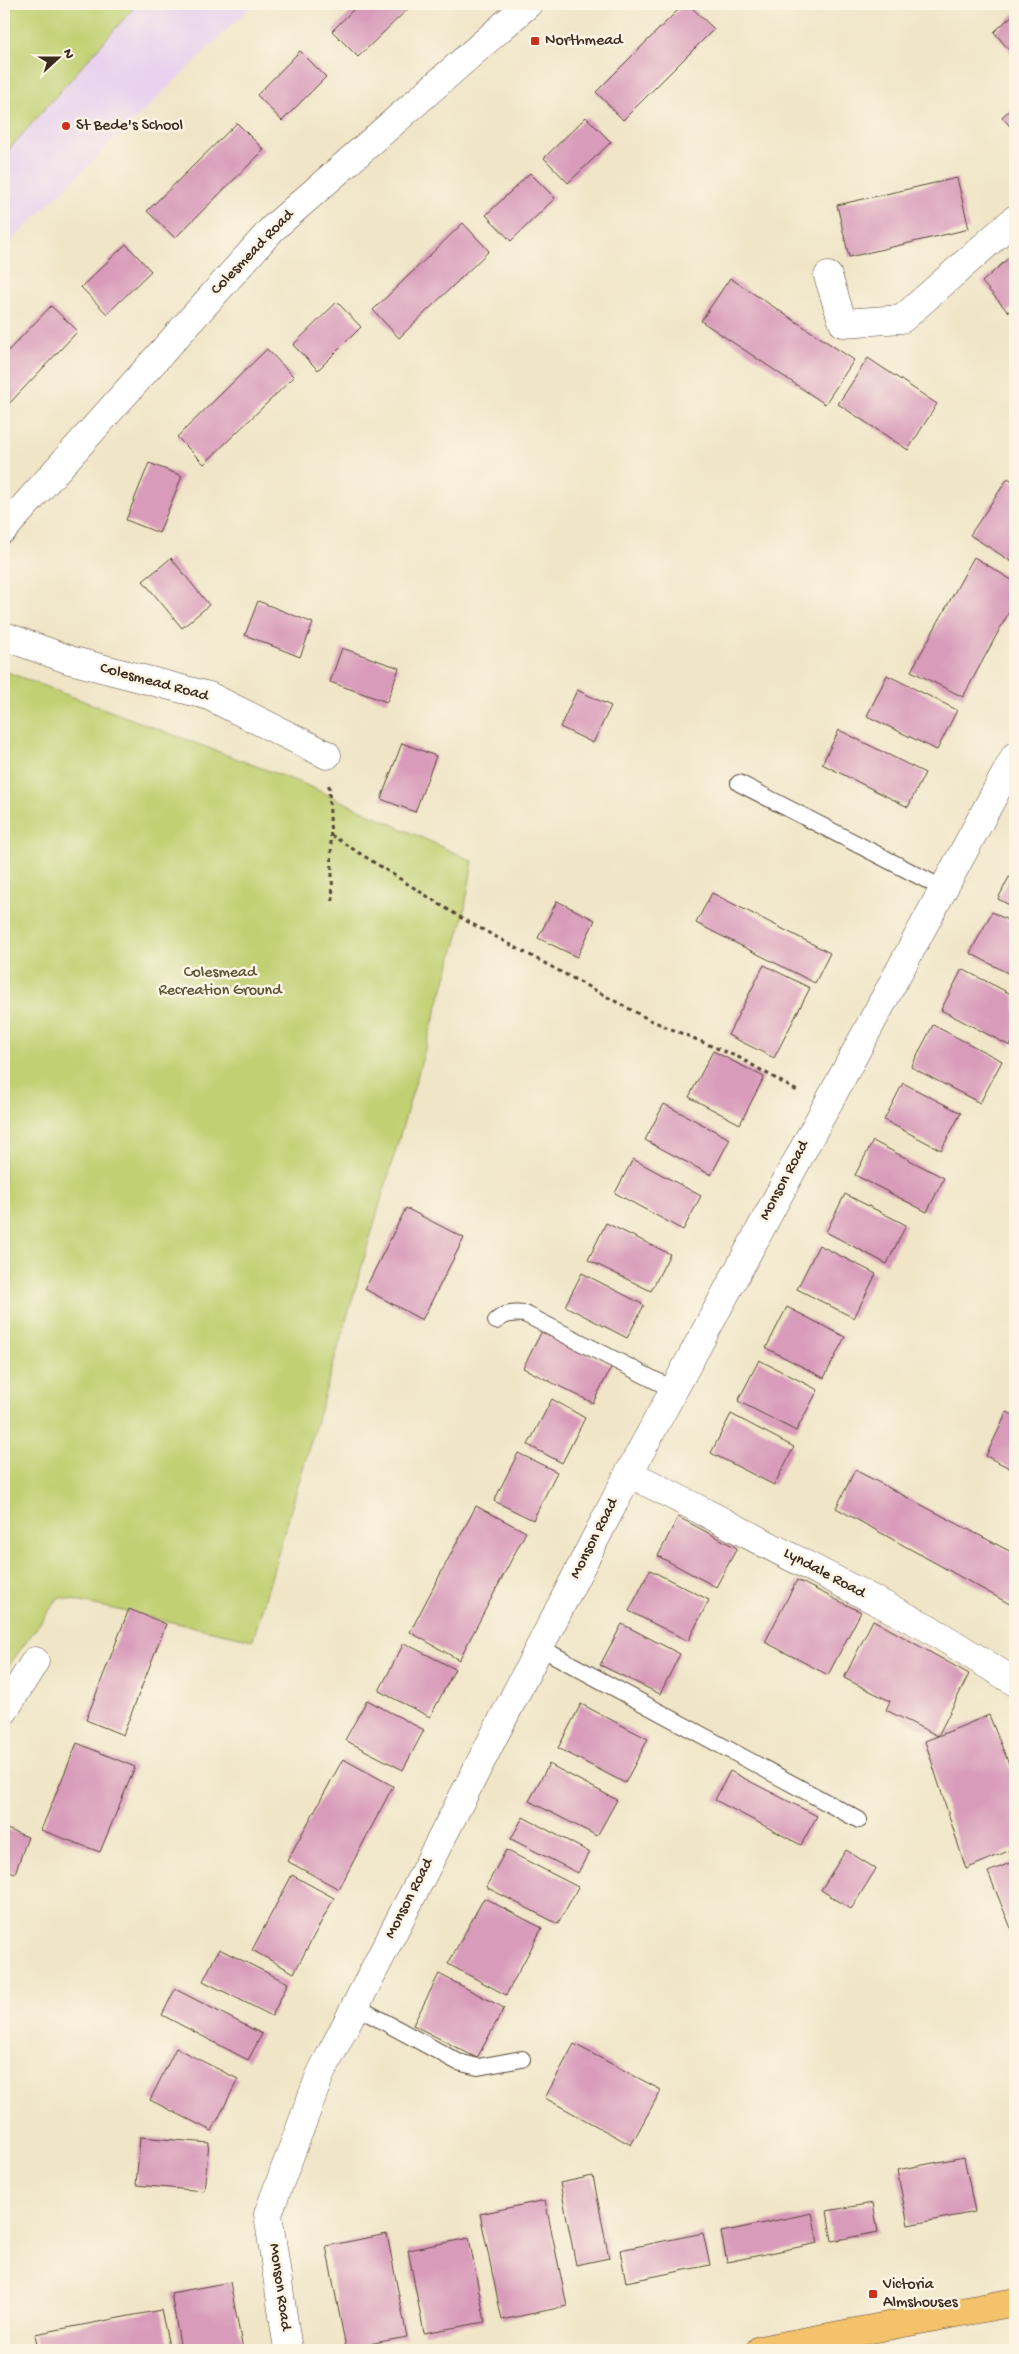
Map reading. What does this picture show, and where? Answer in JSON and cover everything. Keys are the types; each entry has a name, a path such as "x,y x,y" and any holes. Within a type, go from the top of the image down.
{"main road":[{"path":"760,2350 1015,2304"}],"street":[{"name":"Colesmead Road","path":"4,529 272,229 528,4"},
{"path":"828,276 843,323 902,320 1015,219"},
{"name":"Colesmead Road","path":"4,636 70,660 209,696 327,755"},
{"name":"Monson Road","path":"288,2350 268,2214 320,2075 629,1473 1015,756"},
{"name":"Lyndale Road","path":"629,1473 919,1624 1015,1682"},
{"path":"4,1711 35,1661"}],"lane":[{"path":"739,783 944,889"},
{"path":"496,1321 502,1315 516,1313 531,1316 674,1390"},
{"path":"540,1647 858,1820"},
{"path":"355,2006 458,2062 478,2067 522,2059"}],"path":[{"path":"327,755 333,904"},
{"path":"331,835 463,919 650,1020 740,1058 826,1107"}],"shaded area":[{"name":"St Bede's School","path":"4,4 253,4 4,248"}],"green space":[{"path":"4,4 137,4 4,155"},
{"name":"Colesmead Recreation Ground","path":"4,671 304,784 473,861 463,919 253,1640 59,1597 4,1672"}],"building":[{"path":"359,4 413,4 358,57 332,31"},
{"path":"684,4 688,4 714,29 623,120 596,92"},
{"path":"1015,13 1015,57 994,32"},
{"path":"300,51 326,77 282,121 257,95"},
{"path":"1015,105 1015,132 1002,117"},
{"path":"586,117 611,142 568,183 544,158"},
{"path":"237,123 264,150 175,238 147,211"},
{"path":"530,173 555,198 511,241 486,215"},
{"path":"957,178 969,229 849,257 837,205"},
{"path":"463,223 489,251 399,338 373,310"},
{"path":"126,244 151,271 107,314 81,287"},
{"path":"1015,252 1015,305 1008,312 982,282"},
{"path":"730,278 854,360 825,404 701,321"},
{"path":"337,302 361,327 318,370 293,345"},
{"path":"51,306 78,331 4,409 4,355"},
{"path":"267,349 294,377 204,464 177,437"},
{"path":"868,358 937,404 908,450 838,404"},
{"path":"149,463 182,476 159,533 126,520"},
{"path":"1008,478 1015,483 1015,564 970,535"},
{"path":"974,557 1015,582 1015,601 963,697 911,671"},
{"path":"171,558 209,605 182,628 143,581"},
{"path":"258,601 313,623 300,657 245,635"},
{"path":"342,648 399,668 387,702 330,682"},
{"path":"887,675 957,710 937,750 867,716"},
{"path":"577,690 611,706 593,743 560,727"},
{"path":"839,730 925,773 908,807 822,764"},
{"path":"402,743 436,756 415,812 381,799"},
{"path":"1009,877 1015,881 1015,908 998,899"},
{"path":"712,893 830,953 815,983 696,923"},
{"path":"557,901 595,920 577,957 538,938"},
{"path":"992,912 1015,924 1015,977 970,953"},
{"path":"764,965 810,988 774,1058 728,1035"},
{"path":"962,969 1015,996 1015,1035 1010,1046 941,1010"},
{"path":"933,1025 1002,1061 980,1103 911,1067"},
{"path":"713,1051 764,1077 740,1124 689,1097"},
{"path":"903,1083 961,1113 941,1150 884,1120"},
{"path":"664,1104 730,1139 711,1175 645,1140"},
{"path":"873,1141 944,1178 927,1212 855,1175"},
{"path":"633,1159 701,1196 683,1230 615,1193"},
{"path":"845,1194 906,1225 887,1264 826,1232"},
{"path":"406,1208 464,1238 422,1320 365,1289"},
{"path":"606,1223 670,1254 651,1291 588,1260"},
{"path":"819,1245 876,1274 854,1318 797,1289"},
{"path":"582,1273 644,1305 627,1338 565,1306"},
{"path":"787,1307 845,1337 824,1378 766,1348"},
{"path":"542,1331 612,1366 593,1403 523,1368"},
{"path":"759,1360 818,1390 796,1431 738,1401"},
{"path":"552,1399 585,1418 562,1463 528,1445"},
{"path":"1007,1412 1015,1416 1015,1471 986,1456"},
{"path":"731,1414 794,1447 774,1485 711,1453"},
{"path":"518,1453 557,1472 533,1520 494,1501"},
{"path":"855,1470 1015,1554 1015,1607 836,1508"},
{"path":"476,1506 526,1532 459,1660 410,1632"},
{"path":"678,1517 737,1548 716,1587 658,1556"},
{"path":"650,1570 709,1600 688,1641 629,1611"},
{"path":"797,1580 861,1612 828,1675 765,1642"},
{"path":"129,1609 166,1624 123,1735 86,1720"},
{"path":"873,1620 969,1674 938,1736 886,1710 890,1701 844,1678"},
{"path":"622,1624 680,1654 660,1694 600,1665"},
{"path":"404,1643 455,1669 430,1717 379,1691"},
{"path":"367,1700 424,1730 403,1770 345,1740"},
{"path":"581,1704 648,1739 625,1783 558,1748"},
{"path":"989,1715 1015,1779 1015,1848 966,1869 925,1741"},
{"path":"77,1743 135,1767 100,1852 41,1830"},
{"path":"343,1759 393,1786 339,1889 287,1861"},
{"path":"549,1764 617,1800 597,1836 529,1801"},
{"path":"730,1771 817,1816 801,1845 715,1800"},
{"path":"523,1817 589,1852 578,1873 511,1839"},
{"path":"4,1828 28,1837 15,1873 4,1869"},
{"path":"506,1850 578,1887 558,1924 486,1887"},
{"path":"846,1850 876,1869 851,1909 821,1890"},
{"path":"1015,1861 1015,1938 988,1872"},
{"path":"292,1875 334,1898 294,1973 252,1950"},
{"path":"484,1898 542,1928 506,1995 448,1964"},
{"path":"219,1949 288,1983 272,2016 203,1981"},
{"path":"439,1974 504,2008 477,2058 413,2025"},
{"path":"175,1989 262,2034 248,2060 162,2015"},
{"path":"574,2044 661,2090 631,2145 545,2098"},
{"path":"176,2048 238,2079 212,2131 150,2100"},
{"path":"140,2137 209,2143 204,2191 136,2185"},
{"path":"964,2157 975,2212 908,2225 897,2170"},
{"path":"593,2176 609,2258 576,2265 560,2183"},
{"path":"545,2200 567,2306 502,2320 480,2214"},
{"path":"873,2203 878,2232 832,2241 827,2211"},
{"path":"812,2213 818,2243 727,2262 721,2232"},
{"path":"703,2233 710,2265 626,2282 620,2250"},
{"path":"387,2234 407,2337 346,2348 326,2246"},
{"path":"469,2238 485,2322 424,2333 408,2250"},
{"path":"230,2282 243,2350 181,2350 171,2293"},
{"path":"161,2310 170,2350 38,2350 35,2334"},
{"path":"25,2345 26,2350 6,2350 6,2349"}],"place":[{"name":"Northmead","path":"535,41"},
{"name":"St Bede's School","path":"66,126"},
{"name":"Victoria Almshouses","path":"873,2294"}]}
